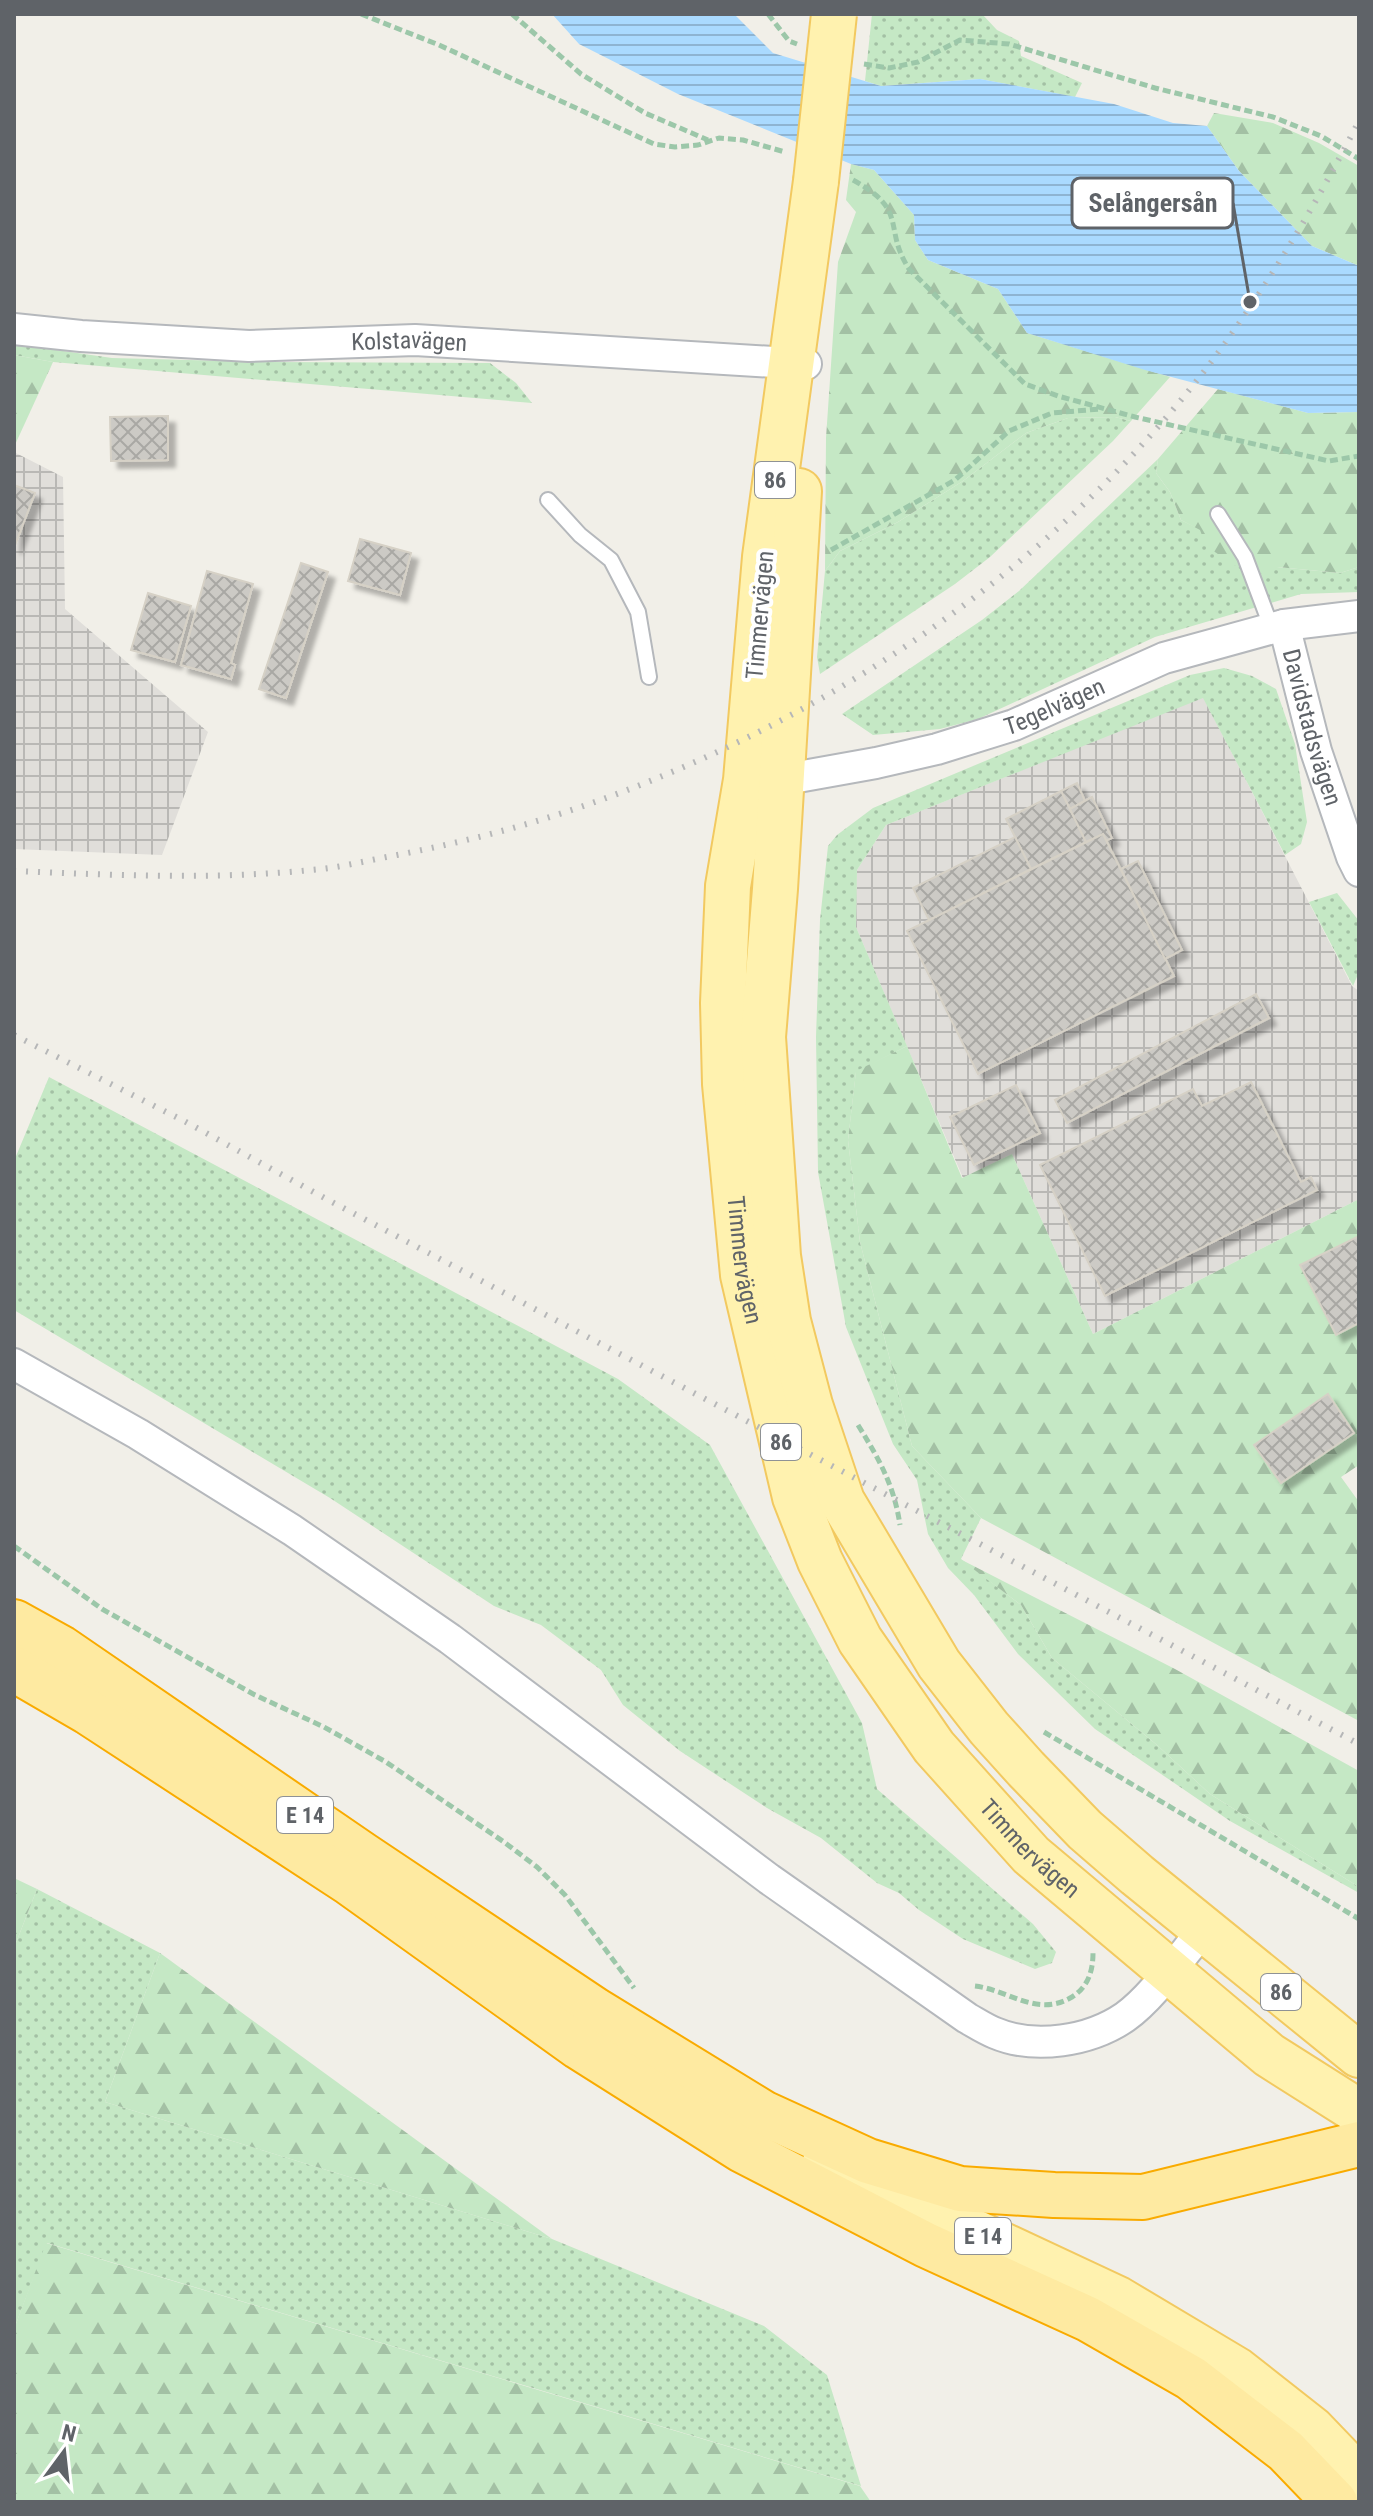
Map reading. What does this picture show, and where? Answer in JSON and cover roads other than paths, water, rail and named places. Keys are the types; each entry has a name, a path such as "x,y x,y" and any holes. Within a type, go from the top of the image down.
{"highway":[{"name":"E 14","path":"14,1622 61,1648 595,2010 763,2113 868,2161 960,2189 1143,2197 1359,2144"},
{"name":"E 14","path":"14,1669 88,1712 337,1875 579,2047 742,2150 926,2245 1088,2319 1191,2378 1286,2451 1335,2502"}],"main road":[{"name":"Timmervägen","path":"834,14 799,363 765,557 763,780 776,878 763,1037 778,1256 788,1321 810,1405 842,1501 939,1664 989,1728 1085,1830 1359,2055"},
{"name":"Timmervägen","path":"799,363 797,560 763,780 728,886 723,1003 725,1084 743,1275 795,1497 820,1561 860,1640 934,1747 1031,1855 1254,2041 1266,2044 1359,2094"},
{"name":"E 14","path":"595,2010 616,2036 800,2150 1118,2299 1237,2370 1312,2429 1359,2478"},
{"name":"86","path":"1254,2041 1269,2055 1359,2112"}],"street":[{"name":"Kolstavägen","path":"14,329 249,346 415,340 799,363"},
{"name":"Tegelvägen","path":"763,780 876,763 1001,729 1164,658 1278,627 1359,616"},
{"name":"Davidstadsvägen","path":"1278,627 1316,751 1359,871"},
{"path":"14,1364 138,1434 317,1547 486,1665 769,1879 967,2018 997,2034 1051,2042 1104,2028 1125,2017 1139,2004 1204,1929"}],"lane":[{"path":"548,500 580,535 611,560 638,612 649,677"},
{"path":"1218,514 1245,557 1278,627"}],"water":[{"path":"552,14 734,14 773,53 881,86 980,79 1114,104 1173,123 1207,126 1239,171 1312,246 1359,266 1359,412 1308,413 1145,370 1027,333 998,289 928,260 915,240 914,215 874,170 851,164 678,94 579,44"}],"railway":[{"path":"14,871 236,875 331,868 421,850 508,829 622,792 708,756 792,715 873,667 951,615 1025,557 1094,494 1159,426 1218,353 1257,297 1293,240 1359,121"},
{"path":"14,1035 184,1121 1359,1744"}],"place":[{"name":"Selångersån","path":"1250,302"}]}
